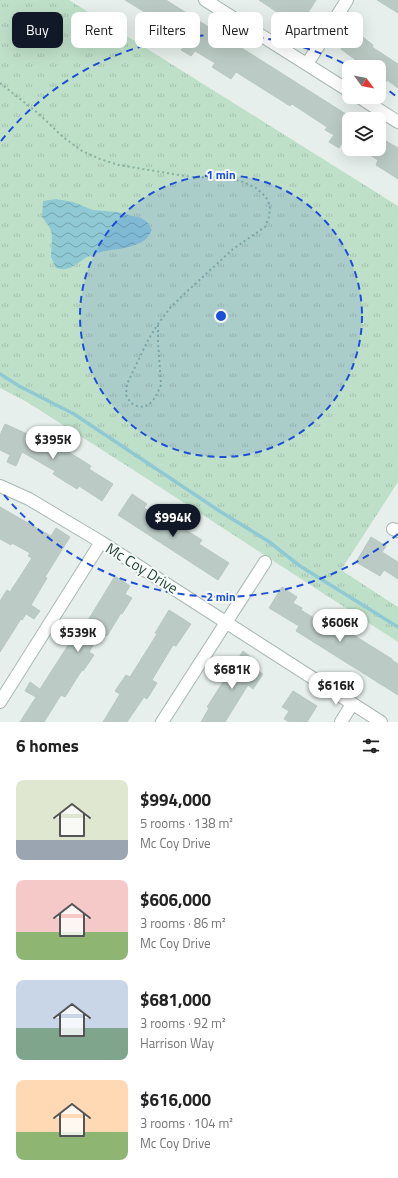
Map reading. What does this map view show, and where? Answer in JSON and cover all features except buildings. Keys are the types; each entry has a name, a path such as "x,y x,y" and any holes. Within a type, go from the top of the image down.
{"street":[{"path":"205,0 342,86"},
{"path":"307,64 347,0"},
{"path":"370,104 398,122"},
{"name":"Mc Coy Drive","path":"0,486 29,499 101,542 381,722"},
{"path":"0,702 101,542"},
{"path":"162,722 265,562"},
{"path":"341,722 352,704"}],"path":[{"path":"0,84 39,114 63,137 82,151 100,159 119,165 191,177 228,178 243,182 256,188 266,197 270,206 269,217 265,227 233,249 180,296 158,324 147,342 127,384 126,394 131,403 137,406 144,407 152,402 161,385 158,324"}],"green space":[{"path":"0,0 69,0 88,12 71,12 71,48 127,48 127,36 135,41 135,48 146,48 398,206 398,482 341,570 398,607 398,642 27,402 0,388"}],"water":[{"path":"56,199 73,202 93,210 117,212 141,218 147,222 152,230 148,237 139,244 91,255 70,268 56,268 51,257 52,235 50,228 42,217 43,201"}],"waterway":[{"path":"0,374 19,386 74,414 221,512 268,541 300,566 398,627"}]}
